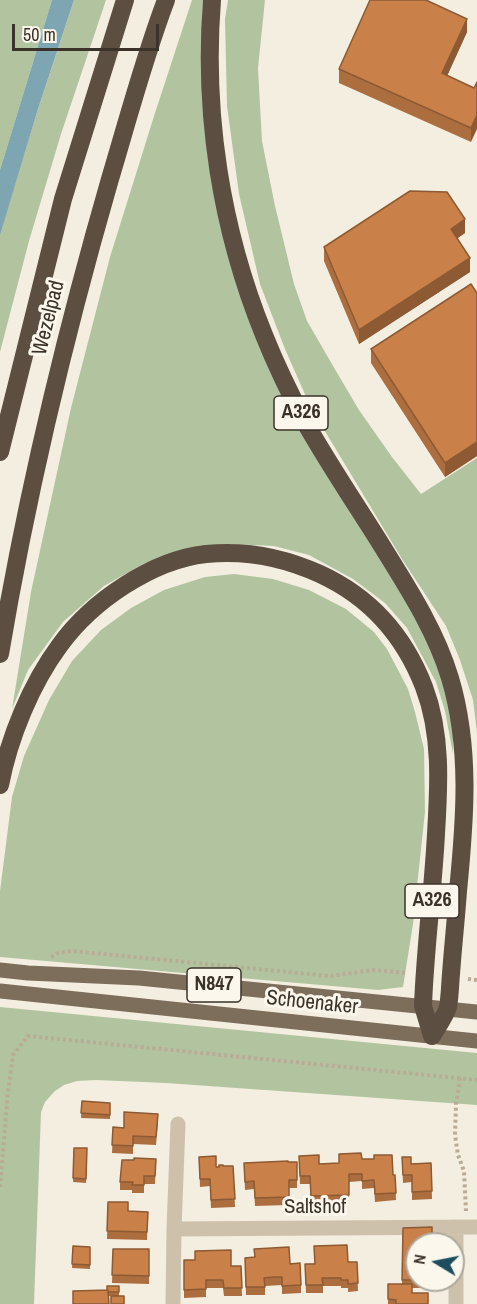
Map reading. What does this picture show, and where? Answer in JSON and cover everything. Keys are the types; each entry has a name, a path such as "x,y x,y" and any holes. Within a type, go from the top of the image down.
{"highway":[{"name":"Wezelpad","path":"0,452 63,199 125,0"},
{"name":"Wezelpad","path":"0,654 29,496 76,300 131,107 166,0"},
{"name":"A326","path":"212,0 210,86 213,136 234,245 249,294 265,336 306,424 411,594 435,638 450,676 459,714 464,753 465,800 462,852 448,1008 432,1036"},
{"name":"A326","path":"0,785 21,716 45,668 60,645 80,622 109,596 141,576 172,561 206,554 238,554 270,557 299,564 354,593 381,615 403,645 424,689 436,734 439,788 423,1006 432,1036"}],"main road":[{"name":"Schoenaker","path":"2,970 139,978 477,1012"},
{"name":"Schoenaker","path":"0,991 477,1041"}],"street":[{"path":"174,1304 178,1124"},
{"name":"Saltshof","path":"174,1229 466,1227"},
{"path":"456,1304 466,1227"}],"path":[{"name":"Schoenaker","path":"47,959 58,953 72,951 330,976 373,970 425,975"},
{"path":"450,978 477,980"},
{"path":"0,1187 8,1092 14,1054 28,1036 477,1080"},
{"path":"460,1078 455,1135 458,1155 464,1171 466,1227"}],"green space":[{"path":"0,0 52,0 0,170"},
{"path":"74,0 106,0 61,134 29,241 0,352 0,233"},
{"path":"192,0 203,0 202,20 250,310 364,526 444,667 453,723 453,754 445,711 436,682 407,628 385,603 353,579 309,555 274,546 229,544 192,548 143,564 104,586 63,622 28,670 12,709 31,592 71,408 110,257"},
{"path":"228,0 265,0 258,68 262,141 294,284 307,321 359,410 421,494 477,458 477,733 473,700 446,626 402,559 311,408 260,284 239,194 227,106 225,19"},
{"path":"234,574 273,579 309,590 346,609 374,632 387,649 408,689 424,749 425,812 413,924 403,987 378,990 0,957 0,891 12,797 24,756 49,700 72,661 101,630 131,608 164,590 205,577"},
{"path":"0,1007 477,1053 477,1105 166,1083 96,1080 77,1081 64,1085 45,1102 41,1112 34,1304 0,1304"}],"water":[{"path":"52,0 74,0 0,235 0,170"}],"building":[{"path":"370,0 426,0 467,19 442,73 474,88 477,82 477,115 471,128 339,69"},
{"path":"410,191 447,192 465,219 451,229 470,258 359,330 324,247"},
{"path":"471,284 477,293 477,442 445,463 371,349"},
{"path":"82,1101 110,1103 110,1115 81,1113"},
{"path":"124,1112 158,1114 156,1137 133,1136 133,1146 112,1145 113,1127 124,1128"},
{"path":"74,1148 87,1148 86,1179 73,1178"},
{"path":"361,1153 362,1159 374,1159 374,1155 392,1155 396,1193 375,1194 374,1180 362,1181 362,1174 349,1174 349,1195 311,1196 310,1176 300,1176 299,1156 319,1155 319,1164 339,1163 339,1154"},
{"path":"216,1156 216,1167 219,1165 233,1166 235,1199 211,1200 210,1179 200,1179 199,1157"},
{"path":"402,1157 411,1157 411,1164 431,1163 432,1191 412,1192 412,1175 403,1175"},
{"path":"134,1158 156,1159 155,1176 144,1176 144,1185 120,1182 122,1160 134,1160"},
{"path":"297,1162 297,1180 289,1180 289,1197 255,1198 254,1181 245,1182 244,1163"},
{"path":"108,1202 128,1202 128,1211 148,1212 147,1232 107,1231"},
{"path":"432,1227 432,1232 405,1232 405,1280 402,1280 403,1228"},
{"path":"347,1245 348,1262 357,1262 358,1283 348,1284 348,1280 341,1280 341,1278 322,1278 323,1285 306,1285 305,1264 315,1264 314,1246"},
{"path":"73,1246 90,1247 90,1265 72,1264"},
{"path":"289,1247 290,1264 300,1263 301,1285 282,1286 282,1277 273,1277 264,1278 265,1287 246,1287 245,1258 255,1257 254,1249"},
{"path":"113,1249 149,1249 149,1276 112,1275"},
{"path":"231,1250 231,1266 241,1266 242,1288 224,1288 223,1280 206,1280 206,1289 184,1290 184,1260 195,1260 195,1251"},
{"path":"388,1284 405,1284 405,1292 428,1293 428,1304 396,1304 396,1300 388,1299"},
{"path":"107,1286 119,1286 119,1292 108,1292"},
{"path":"108,1290 109,1304 73,1304 73,1291"},
{"path":"111,1296 124,1296 124,1304 111,1304"}]}
